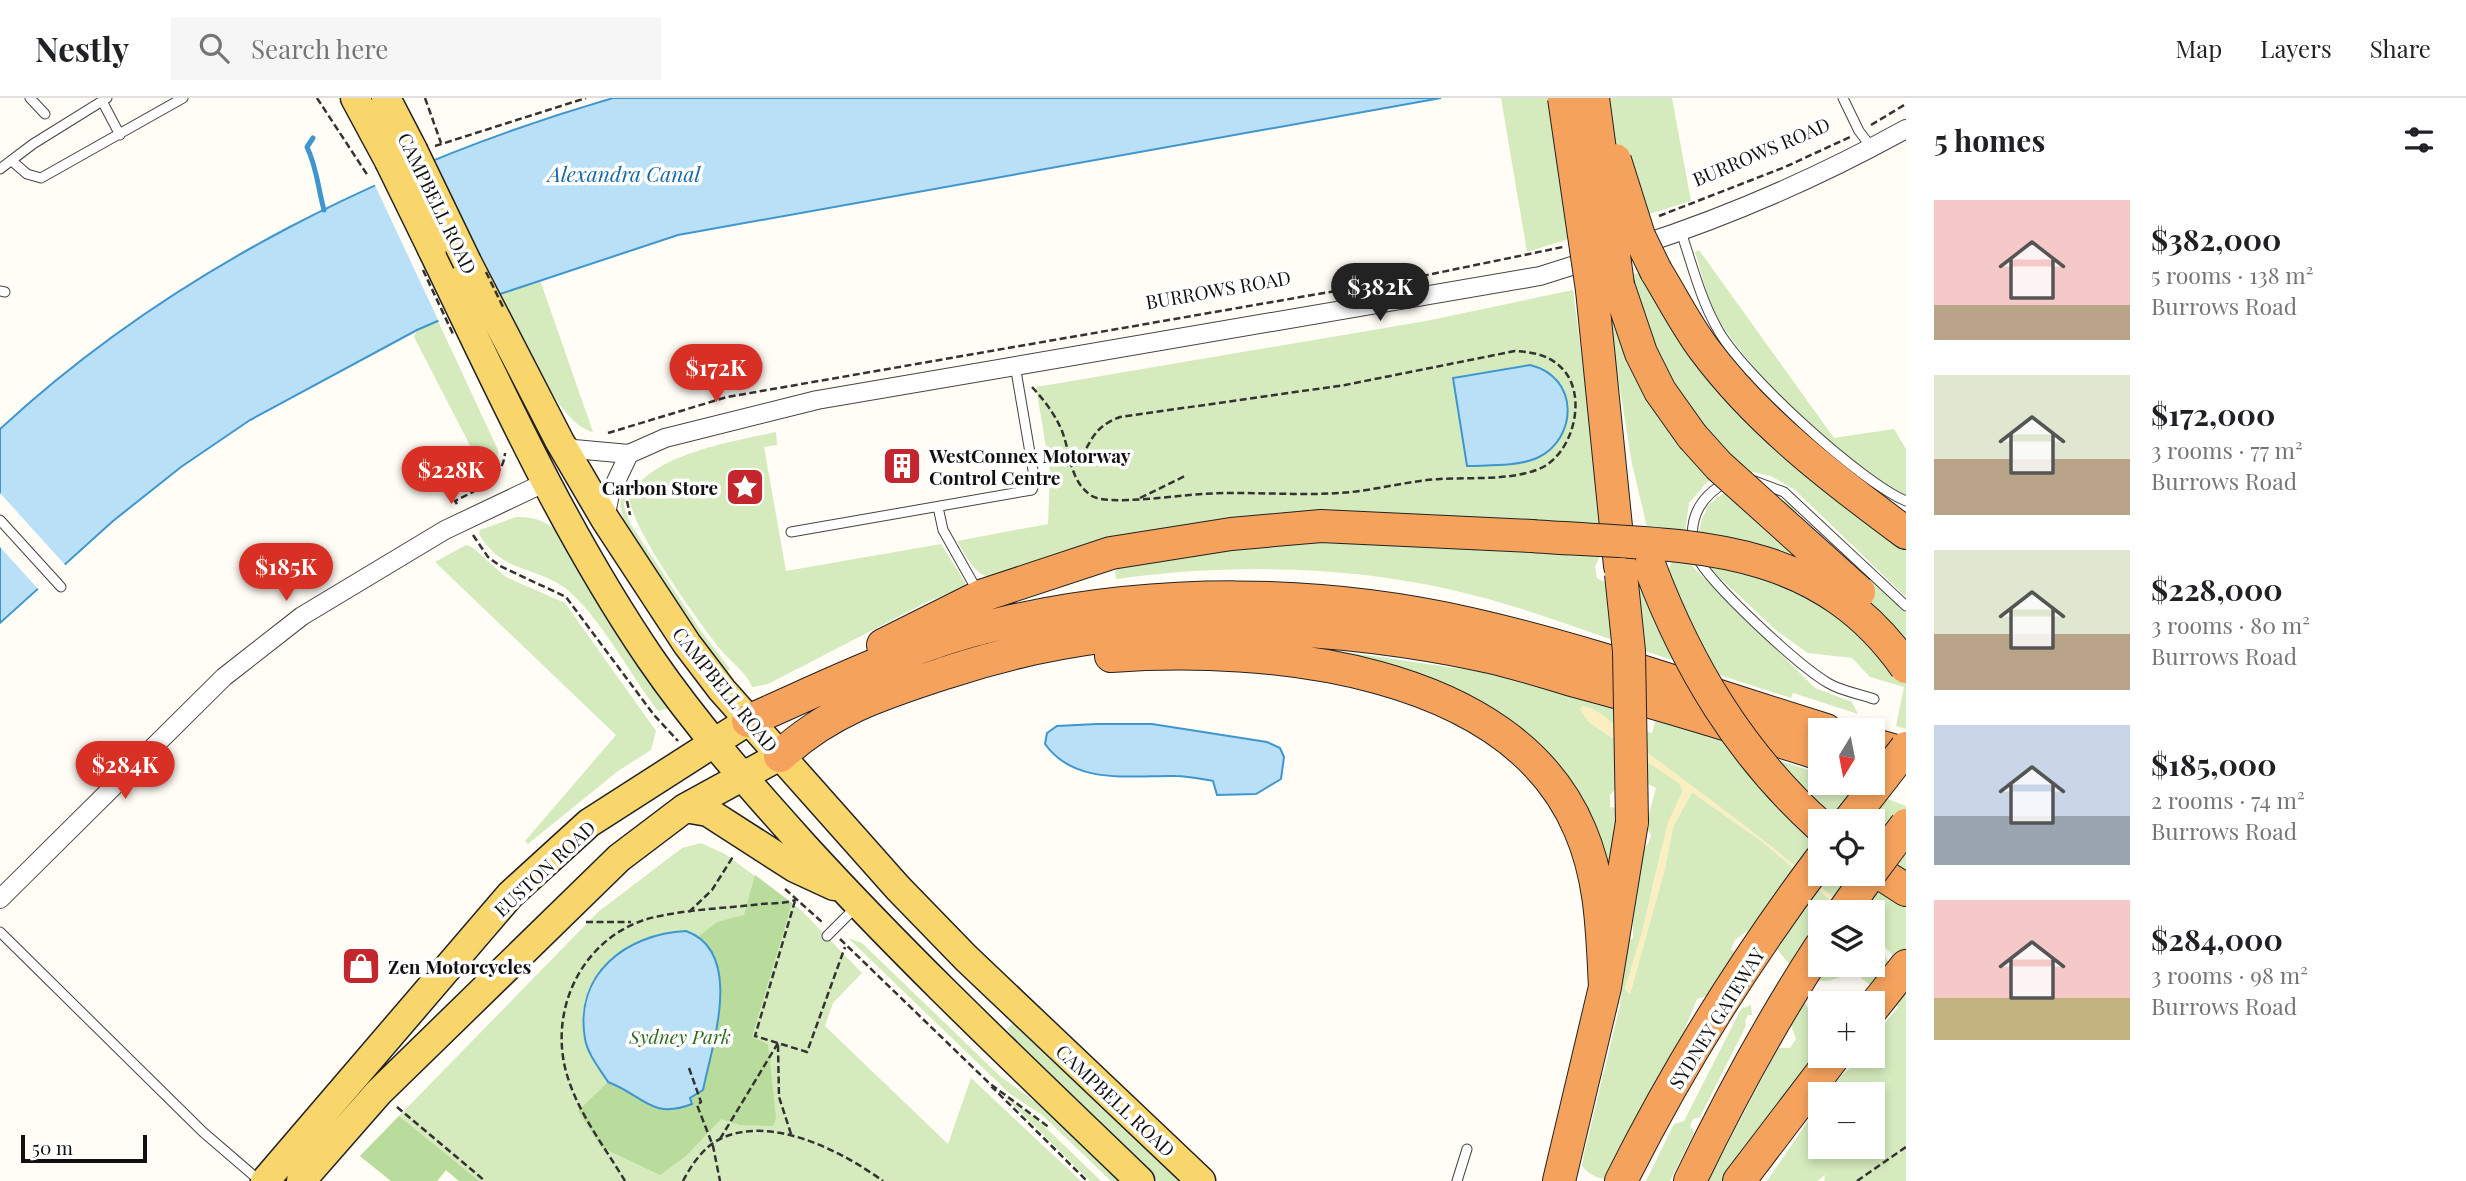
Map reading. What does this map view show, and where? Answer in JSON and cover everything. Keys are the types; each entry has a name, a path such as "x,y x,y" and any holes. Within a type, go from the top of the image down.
{"highway":[{"path":"1564,98 1605,287 1660,391 1692,436 1719,466 1875,607 1906,642"},
{"path":"1559,1181 1605,987 1632,822 1629,651 1635,571 1605,287 1595,98"},
{"path":"1595,98 1639,236 1656,271 1704,348 1746,399 1797,447 1906,533"},
{"path":"730,732 814,690 887,642 988,610 1111,553 1230,534 1321,526 1532,536 1711,550 1776,564 1840,598 1872,625 1906,667"},
{"path":"1635,571 1676,632 1699,677 1735,734 1769,776 1808,814"},
{"path":"988,610 1063,611 1181,598 1315,601 1402,610 1542,642 1808,724"},
{"path":"780,757 815,726 866,700 986,660 1098,638 1195,628 1318,632 1398,640 1483,655 1808,750"},
{"path":"780,757 873,708 997,667 1136,654 1213,655 1281,660 1396,685 1473,714 1503,732 1533,758 1555,785 1580,828 1600,894 1605,987"},
{"path":"1885,748 1906,754"},
{"path":"1858,809 1906,748"},
{"path":"1885,775 1906,782"},
{"path":"1885,853 1906,825"},
{"name":"SYDNEY GATEWAY","path":"1621,1181 1687,1061 1759,947 1808,877"},
{"path":"1885,878 1906,890"},
{"path":"1690,1181 1734,1093 1808,966"},
{"path":"1885,993 1906,967"},
{"path":"1739,1181 1825,1068"}],"main road":[{"name":"CAMPBELL ROAD","path":"355,98 390,163 468,330 546,482 612,600 657,668 730,732 780,757 861,849 967,958 1201,1181"},
{"name":"CAMPBELL ROAD","path":"386,98 390,163"},
{"name":"CAMPBELL ROAD","path":"468,330 560,442 605,519 687,644 730,732 742,778 852,898 1140,1181"},
{"path":"560,442 567,478 579,506 624,585 730,732"},
{"name":"EUSTON ROAD","path":"262,1181 510,895 589,823 730,732"},
{"path":"302,1181 378,1093 586,888 685,808 780,757"},
{"path":"685,808 708,812 795,868 852,898"}],"street":[{"path":"560,442 574,449 629,454 665,438 763,411 1015,365 1540,276 1681,232 1872,148 1906,129"},
{"path":"605,519 610,494 629,454"},
{"path":"0,899 224,677 302,616 445,530 546,482"}],"lane":[{"path":"30,98 45,114"},
{"path":"12,161 27,174 41,178 183,98"},
{"path":"1843,98 1859,131 1872,148"},
{"path":"0,169 105,99 120,135"},
{"path":"1681,232 1706,305 1718,331 1788,412 1881,486 1906,501"},
{"path":"791,532 1028,491 1034,486 1015,365"},
{"path":"1874,699 1829,684 1781,645 1713,581 1694,552 1693,521 1700,503 1712,490 1730,480 1764,482 1784,492 1906,606"},
{"path":"938,507 943,530 988,610"},
{"path":"0,520 61,587"},
{"path":"827,936 852,898"},
{"path":"0,932 202,1132 262,1181"},
{"path":"1457,1181 1467,1149"}],"path":[{"path":"317,98 390,163"},
{"path":"425,98 441,144"},
{"path":"457,141 586,98"},
{"name":"BURROWS ROAD","path":"1655,218 1785,167 1859,131 1906,104"},
{"name":"BURROWS ROAD","path":"600,436 727,397 1427,275 1547,252 1571,244"},
{"path":"1015,365 1046,402 1061,429 1071,464 1081,487 1095,498 1119,501 1226,493 1341,494 1437,480 1520,475 1542,468 1558,457 1566,443 1574,414 1573,389 1567,374 1552,360 1539,353 1515,351 1345,385 1120,417 1102,424 1086,444 1080,458 1071,464"},
{"path":"460,510 455,501 493,479 502,467 505,452"},
{"path":"1139,498 1187,475"},
{"path":"472,534 488,557 500,566 566,597 654,715 670,732"},
{"path":"689,912 712,890 736,851"},
{"path":"780,885 821,921"},
{"path":"580,922 631,922 689,912 796,900"},
{"path":"796,900 755,1036 807,1052 846,945"},
{"path":"625,1181 573,1092 564,1064 562,1041 568,1000 585,962 597,948 631,922"},
{"path":"841,940 989,1083 1037,1116 1058,1135"},
{"path":"778,1043 779,1097 792,1137"},
{"path":"683,1181 695,1159 720,1139 778,1043"},
{"path":"689,1068 701,1102 697,1105 713,1146 720,1181"},
{"path":"989,1083 996,1094 1087,1181"},
{"path":"397,1107 485,1181"},
{"path":"720,1139 751,1132 792,1137 844,1157 883,1181"},
{"path":"1857,1181 1906,1147"}],"green space":[{"path":"1501,98 1672,98 1691,201 1527,252"},
{"path":"1699,250 1834,438 1894,429 1906,449 1906,495 1855,462 1829,441 1779,395 1757,370 1715,314 1695,252"},
{"path":"1643,271 1667,315 1725,390 1792,452 1906,541 1906,597 1795,490 1771,476 1753,472 1732,474 1707,482 1689,503 1685,533 1686,548 1693,567 1815,688 1852,702 1858,714 1793,693 1791,698 1495,601 1408,581 1283,569 1199,571 1116,579 1114,561 1275,535 1351,533 1534,546 1536,523 1353,512 1217,523 1126,537 993,578 976,569 957,541 1048,524 1050,471 1036,387 1426,321 1573,290 1607,554 1599,558 1595,567 1597,578 1613,584 1622,584 1666,575 1673,560 1668,545 1657,541 1648,531 1632,464 1605,295 1609,293 1632,353 1675,425 1688,443 1701,432 1665,377 1638,319 1626,277"},
{"path":"540,280 593,432 579,425 552,394 500,294"},
{"path":"438,321 498,450 494,469 481,482 476,473 476,457 414,337 417,330"},
{"path":"776,432 777,445 764,447 786,571 941,544 965,582 965,587 929,601 768,684 752,687 683,598 653,552 641,531 629,497 640,482 674,460 694,452"},
{"path":"623,487 627,489 624,506 630,523 701,631 730,669 724,676 627,532 620,506"},
{"path":"1727,491 1781,499 1796,511 1799,533 1795,571 1838,554 1855,564 1906,612 1906,729 1896,726 1904,687 1870,677 1852,658 1808,653 1777,631 1704,563 1698,535 1702,519 1709,504"},
{"path":"516,517 545,522 568,540 670,708 658,711 606,634 572,594 548,578 499,557 479,534 480,530"},
{"path":"466,545 472,547 506,577 565,603 656,731 651,750 618,771 528,844 525,841 616,735 435,562"},
{"path":"1311,647 1496,674 1622,712 1620,724 1652,733 1656,719 1808,770 1808,795 1877,795 1906,806 1906,876 1885,862 1885,809 1808,809 1808,877 1604,717 1582,706 1589,722 1679,783 1683,790 1661,851 1642,933 1625,989 1630,994 1665,868 1673,827 1692,792 1764,843 1808,881 1808,886 1814,886 1830,900 1808,900 1808,977 1781,955 1773,941 1747,931 1735,940 1731,949 1735,953 1709,995 1697,999 1668,1071 1611,1178 1599,1178 1582,1166 1620,1005 1628,941 1633,938 1642,849 1648,844 1651,835 1643,820 1648,817 1656,788 1644,783 1632,783 1620,787 1610,795 1610,807 1622,809 1616,868 1608,866 1549,762 1311,654"},
{"name":"Sydney Park","path":"701,843 725,854 801,910 862,973 833,1003 825,1026 948,1144 971,1078 1081,1181 459,1181 446,1170 437,1181 391,1181 360,1156 598,912 682,848"},
{"path":"755,875 792,903 752,1037 768,1044 776,1118 773,1126 740,1125 721,1119 686,1156 660,1175 601,1147 578,1111 608,1082 624,1088 639,1100 690,1098 703,1090 720,1004 715,955 699,936 717,922 744,915"},
{"path":"1819,886 1879,886 1906,904 1906,969 1885,947 1885,900 1836,900"},
{"path":"848,938 862,943 1000,1076 1046,1110 1120,1181 1111,1181 1042,1115 1009,1093"},
{"path":"1885,957 1906,974 1906,1181 1824,1181 1825,1175 1817,1181 1767,1181 1808,1121 1808,1159 1885,1159 1885,1082 1835,1082 1851,1068 1885,1068 1885,1023 1898,1007 1885,997 1885,991 1878,991 1860,977 1885,977"},
{"path":"1808,977 1841,977 1824,981"},
{"path":"1804,1001 1808,1008 1808,1066 1724,1181 1708,1181 1778,1048 1790,1048 1796,1039 1790,1023"},
{"path":"1751,1005 1752,1015 1748,1015 1746,1026 1700,1117 1693,1119 1690,1126 1694,1133 1670,1181 1646,1181 1674,1124 1684,1121 1741,1009"},
{"path":"1015,1021 1182,1181 1157,1181 1032,1061 1007,1029"},
{"path":"1003,1095 1038,1120 1101,1181 1090,1181"},
{"path":"399,1116 479,1181 459,1181 446,1170 437,1181 391,1181 360,1156"}],"sand":[{"path":"1582,706 1589,708 1604,717 1808,877 1808,881 1764,843 1692,792 1673,827 1665,868 1630,994 1625,989 1642,933 1668,822 1683,790 1679,783 1589,722 1580,710"},
{"path":"1814,886 1819,886 1836,900 1830,900"}],"water":[{"name":"Alexandra Canal","path":"613,98 1441,98 678,235 500,294 417,330 250,420 181,467 113,521 0,623 0,429 67,372 137,319 287,228 366,189 447,155 530,124"},
{"path":"1530,365 1546,372 1558,382 1565,395 1568,409 1560,437 1551,449 1529,461 1467,466 1453,378"},
{"path":"1152,724 1267,742 1280,748 1284,757 1281,779 1256,794 1217,795 1213,781 1176,776 1123,777 1088,772 1072,767 1057,757 1045,744 1047,733 1057,726"},
{"path":"686,931 704,942 715,958 720,979 720,1002 703,1090 690,1098 692,1104 666,1109 648,1104 608,1082 587,1045 584,1016 588,995 596,977 609,962 625,949 643,940"}],"pier":[{"path":"434,158 500,298 440,324 373,181"},
{"path":"0,493 67,567 40,591 0,547"}],"waterway":[{"path":"313,138 307,147 324,210"}],"place":[{"name":"WestConnex Motorway Control Centre","path":"902,466"},
{"name":"Carbon Store","path":"745,487"},
{"name":"Zen Motorcycles","path":"361,966"}]}
